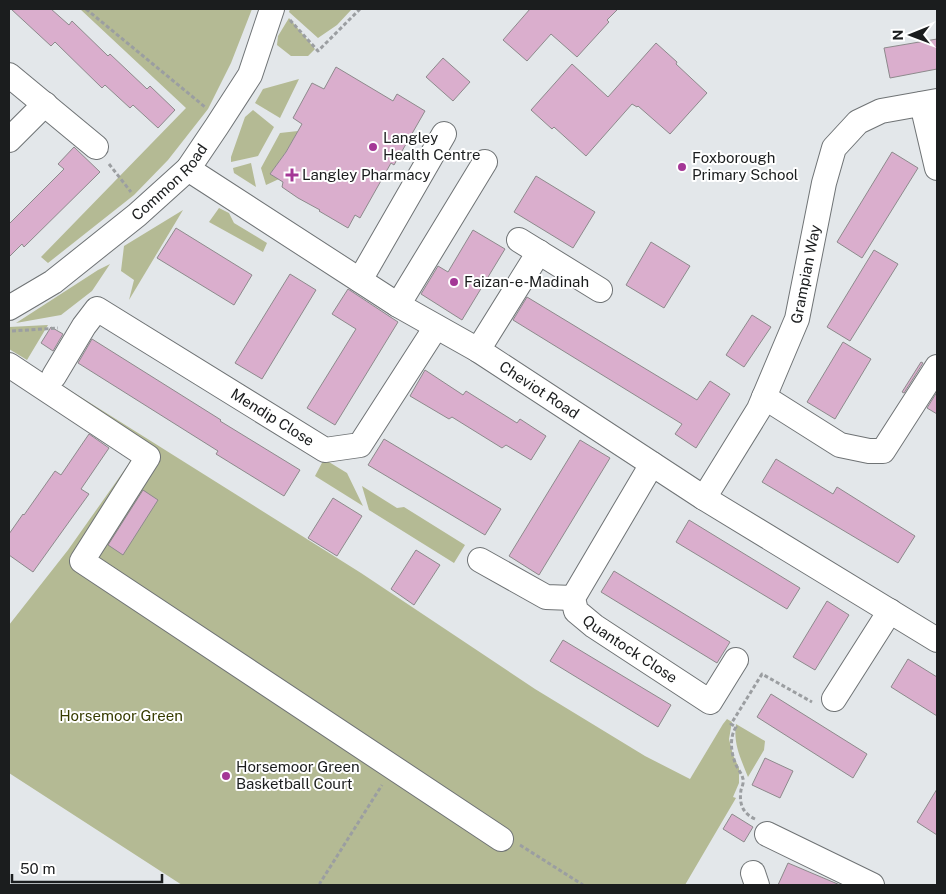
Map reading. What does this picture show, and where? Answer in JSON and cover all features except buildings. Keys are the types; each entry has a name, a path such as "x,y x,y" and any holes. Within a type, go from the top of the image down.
{"street":[{"name":"Common Road","path":"9,308 53,282 147,206 188,169 250,75 280,12"},
{"path":"9,75 96,147"},
{"path":"929,102 937,168"},
{"name":"Grampian Way","path":"704,498 759,409 798,319 824,183 834,148 858,122 880,111 929,102"},
{"path":"9,140 45,104"},
{"path":"360,280 444,134"},
{"path":"398,305 485,162"},
{"name":"Cheviot Road","path":"188,169 398,305 478,350 704,498 937,640"},
{"path":"519,240 600,290"},
{"path":"478,350 539,252"},
{"path":"54,376 91,317"},
{"name":"Mendip Close","path":"91,317 325,450 360,445 436,327"},
{"path":"9,365 148,457 82,561 501,839"},
{"path":"764,397 840,445 869,451 883,451 937,367"},
{"name":"Quantock Close","path":"652,464 573,598 576,611 594,626 710,702 736,660"},
{"path":"480,560 546,596 573,598"},
{"path":"834,699 890,610"},
{"path":"767,834 872,885"}],"path":[{"path":"86,9 208,109 218,126"},
{"path":"280,12 318,51 360,9"},
{"path":"96,147 134,195 147,206"},
{"path":"9,331 91,317"},
{"path":"767,834 758,820 748,816 741,807 740,795 744,780 731,751 733,732 736,727 730,724 762,674 827,710 834,699"},
{"path":"320,885 393,768"},
{"path":"501,839 512,840 583,885"}],"green space":[{"path":"80,9 252,9 231,63 208,109 168,160 134,195 48,263 41,257 186,108"},
{"path":"290,9 352,9 337,25 318,38 289,12"},
{"path":"289,18 315,49 308,56 291,56 277,45 278,36"},
{"path":"299,79 280,118 255,103 263,89"},
{"path":"253,110 274,127 258,156 231,162 245,117"},
{"path":"298,131 270,174 279,179 266,185 261,168 280,133"},
{"path":"251,163 256,187 234,173 233,168"},
{"path":"219,208 229,213 234,223 267,243 263,252 209,222"},
{"path":"183,210 129,300 134,280 121,271 124,246"},
{"path":"110,264 92,291 61,315 16,323 98,270"},
{"path":"48,325 27,360 9,349 9,327"},
{"name":"Horsemoor Green","path":"9,352 361,573 535,689 645,756 690,779 723,724 727,719 732,722 729,739 739,768 739,783 733,797 736,798 685,885 182,885 9,773 9,625 68,550 128,465 133,455 9,365"},
{"path":"324,459 347,473 363,506 315,476"},
{"path":"362,486 397,508 404,507 465,545 454,563 369,510"},
{"path":"736,724 765,741 764,750 748,777 737,745"}],"place":[{"name":"Langley Health Centre","path":"373,147"},
{"name":"Foxborough Primary School","path":"682,167"},
{"name":"Langley Pharmacy","path":"292,175"},
{"name":"Faizan-e-Madinah","path":"454,282"},
{"name":"Horsemoor Green Basketball Court","path":"226,776"}]}
